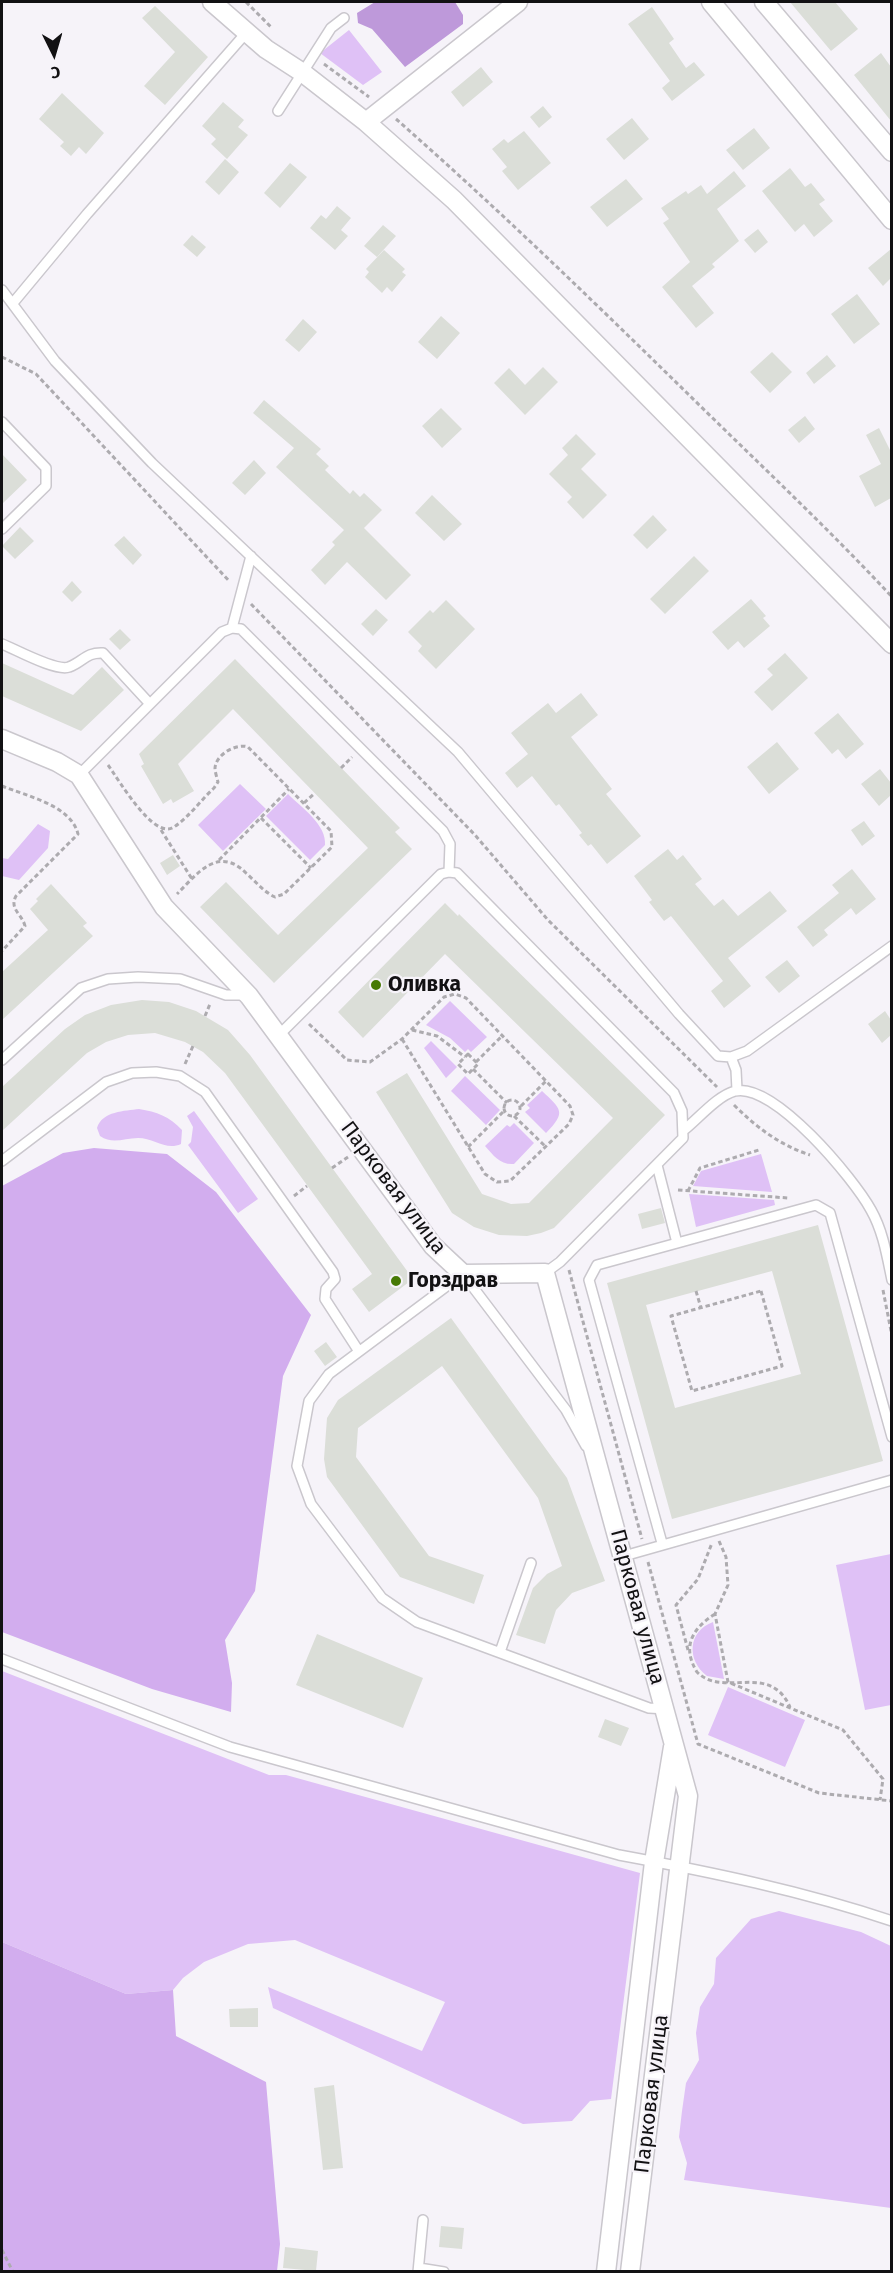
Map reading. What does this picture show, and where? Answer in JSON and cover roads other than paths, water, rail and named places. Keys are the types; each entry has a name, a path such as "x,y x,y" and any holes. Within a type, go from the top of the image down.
{"street":[{"path":"212,2 246,33 303,73 366,122 454,200 891,644"},
{"path":"366,122 518,2"},
{"path":"711,2 891,220"},
{"path":"764,2 891,152"},
{"name":"Парковая улица","path":"2,739 57,762 79,775 164,907 249,996 434,1246 463,1274 545,1273 688,1796 630,2271"},
{"name":"Парковая улица","path":"606,2271 654,1862 674,1739"}],"lane":[{"path":"278,111 331,28 344,18"},
{"path":"13,303 87,214 246,33"},
{"path":"2,290 55,361 152,463 458,752 679,1014 718,1056 731,1057 747,1051 891,946"},
{"path":"2,422 46,468 46,486 2,529"},
{"path":"232,628 251,556"},
{"path":"79,775 222,632 232,628 241,629 443,831 450,844 449,872"},
{"path":"2,644 58,668 72,666 86,655 103,653 150,704"},
{"path":"279,1035 441,874 457,873 674,1093 682,1111 683,1138 565,1257 545,1273"},
{"path":"2,1060 81,988 108,979 138,976 180,979 226,995 249,996"},
{"path":"731,1057 736,1070 737,1090"},
{"path":"2,1161 7,1160 105,1082 148,1072 180,1076 205,1092 333,1272 335,1279 326,1289 325,1299 358,1350"},
{"path":"684,1130 725,1095 737,1090 759,1096 784,1108 857,1187 872,1211 884,1241 891,1280"},
{"path":"657,1165 677,1243"},
{"path":"662,1544 589,1280 597,1265 816,1205 830,1213 891,1437"},
{"path":"600,1472 566,1410 463,1274 328,1374 309,1401 297,1466 311,1504 382,1598 417,1622 649,1708 666,1709"},
{"path":"624,1556 891,1480"},
{"path":"500,1652 531,1563"},
{"path":"2,1659 230,1747 619,1856 679,1866 837,1903 891,1921"},
{"path":"423,2220 418,2270 444,2271"}],"place":[{"name":"Оливка","path":"376,985"},
{"name":"Горздрав","path":"396,1281"}]}
